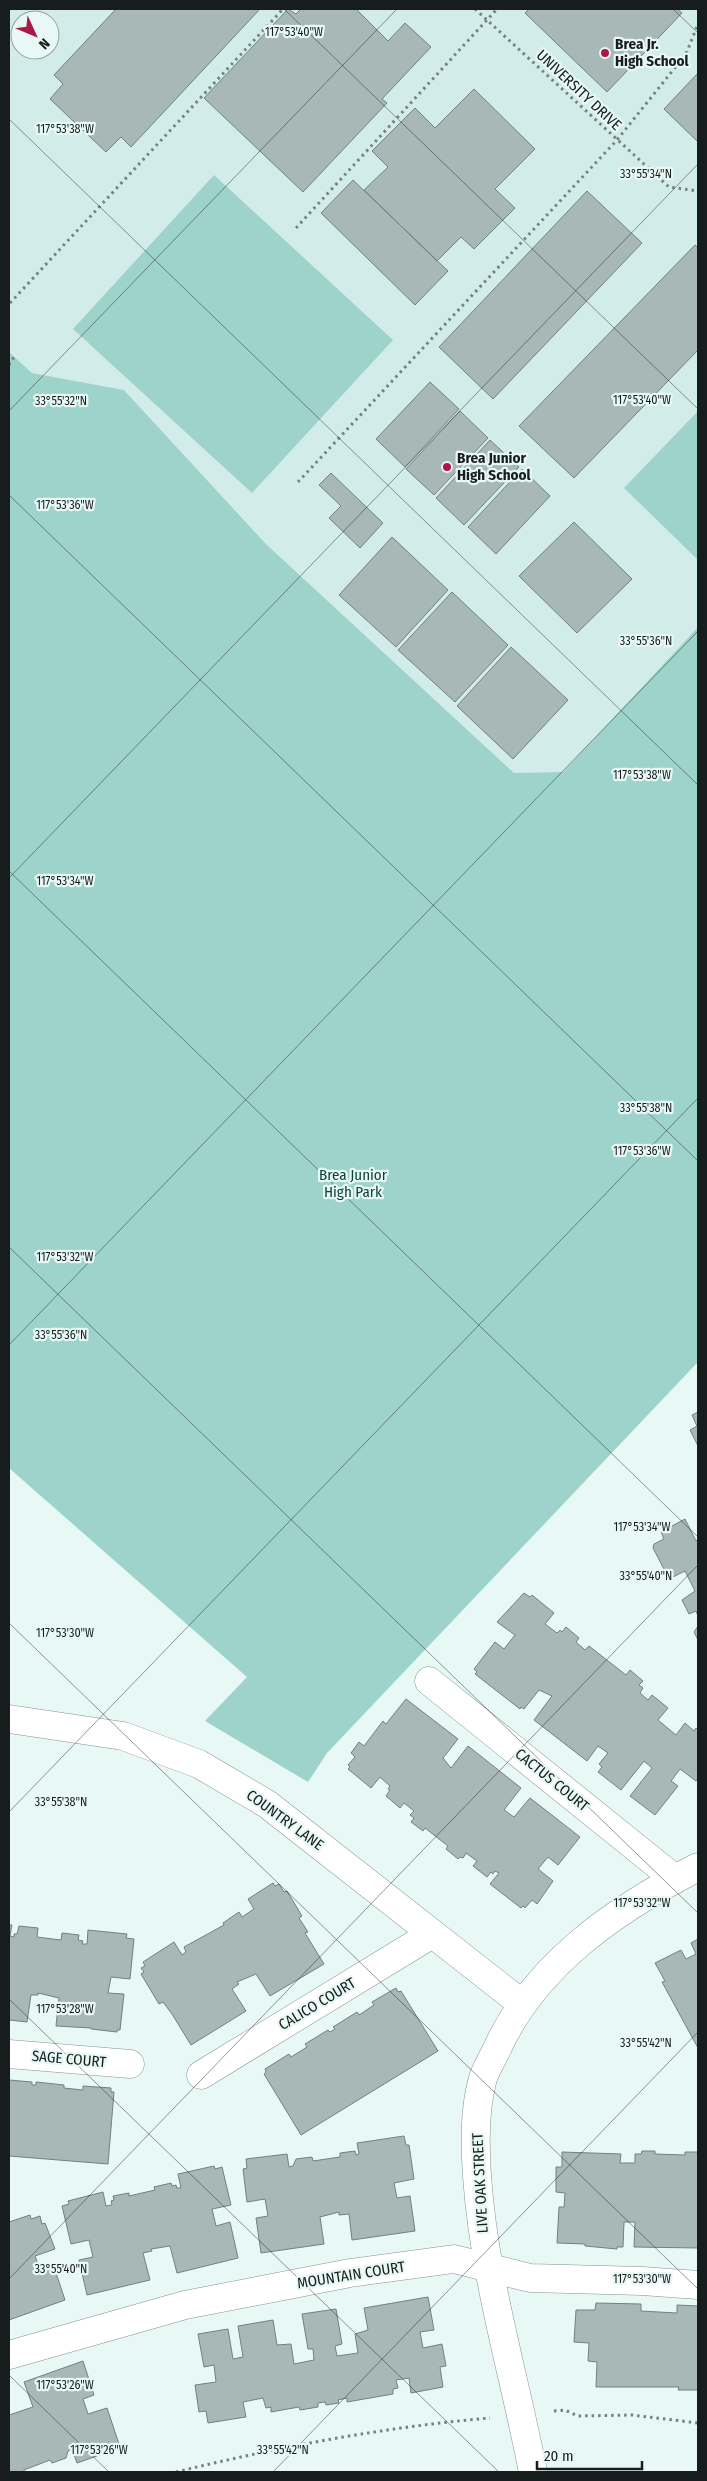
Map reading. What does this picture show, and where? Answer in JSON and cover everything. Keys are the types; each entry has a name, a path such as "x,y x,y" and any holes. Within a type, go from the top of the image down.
{"street":[{"name":"CACTUS COURT","path":"429,1681 686,1874"},
{"name":"COUNTRY LANE","path":"9,1719 123,1736 199,1764 267,1804 521,2003"},
{"name":"LIVE OAK STREET","path":"533,2472 522,2415 487,2267 479,2201 475,2142 482,2082 500,2041 521,2003 556,1966 593,1932 686,1874"},
{"name":"CALICO COURT","path":"201,2075 432,1934"},
{"name":"SAGE COURT","path":"9,2054 130,2064"},
{"name":"MOUNTAIN COURT","path":"9,2355 185,2305 350,2273 454,2259 530,2278 642,2280 698,2285"}],"path":[{"path":"10,303 283,9"},
{"name":"UNIVERSITY DRIVE","path":"475,9 669,187 698,192"},
{"path":"296,228 497,9"},
{"path":"298,482 617,140 686,54 698,24"},
{"path":"9,365 14,356"},
{"path":"176,2472 224,2460 380,2430 565,2410 578,2416 632,2415 698,2422"}],"shaded area":[{"name":"Brea Junior High School","path":"9,9 698,9 698,627 563,772 514,773 266,544 124,390 32,373 9,352"}],"green space":[{"path":"214,175 393,340 252,493 73,329"},
{"name":"Brea Junior High Park","path":"9,352 32,373 124,390 266,544 514,773 563,772 698,627 698,1362 327,1753 308,1782 205,1721 247,1677 9,1468"},
{"path":"698,411 698,560 624,488"}],"building":[{"path":"116,9 260,9 131,147 121,137 106,152 50,99 63,84 54,75"},
{"path":"288,9 296,14 301,9 356,9 388,41 405,23 431,47 382,99 387,103 303,192 204,98"},
{"name":"Brea Jr. High School","path":"529,9 677,9 682,13 607,92 525,13"},
{"name":"Brea Jr. High School","path":"698,73 698,142 664,109"},
{"path":"474,89 535,149 495,189 515,208 474,249 461,237 437,261 364,190 388,167 372,151 415,108 435,128"},
{"path":"353,180 448,271 415,305 321,213"},
{"path":"587,191 642,243 493,399 439,347"},
{"path":"695,245 698,248 698,350 574,478 519,426"},
{"path":"430,382 459,409 405,467 376,439"},
{"path":"460,411 488,438 434,495 406,469"},
{"path":"490,440 519,467 464,525 436,498"},
{"path":"522,469 550,496 496,554 468,527"},
{"path":"331,473 383,523 360,548 329,518 341,506 319,485"},
{"path":"574,522 632,579 577,633 519,576"},
{"path":"392,537 448,590 396,647 339,595"},
{"path":"452,592 508,645 455,702 398,650"},
{"path":"511,647 568,700 513,759 457,706"},
{"path":"698,1412 698,1446 690,1430 697,1426 692,1415"},
{"path":"685,1519 696,1541 698,1539 698,1616 696,1611 689,1614 682,1600 695,1591 685,1571 669,1579 653,1548 654,1544 664,1539 661,1532"},
{"path":"524,1593 530,1597 532,1595 554,1613 545,1624 557,1633 560,1630 562,1632 566,1627 579,1638 576,1642 585,1650 589,1646 626,1675 630,1670 643,1681 639,1685 643,1688 640,1693 648,1700 652,1695 668,1708 658,1720 676,1735 685,1723 694,1731 696,1728 698,1730 698,1778 696,1781 680,1769 671,1781 678,1786 655,1815 630,1796 652,1768 644,1761 621,1790 598,1772 602,1767 599,1764 608,1753 598,1746 587,1761 534,1720 552,1696 539,1690 524,1709 521,1707 520,1709 475,1674 477,1672 474,1669 495,1642 504,1649 515,1635 497,1622"},
{"path":"698,1626 698,1640 694,1632"},
{"path":"406,1699 458,1739 443,1758 451,1768 468,1746 521,1788 504,1810 514,1817 530,1798 580,1837 558,1865 548,1857 538,1869 553,1881 537,1904 532,1900 525,1908 523,1906 521,1908 490,1884 499,1873 495,1871 493,1874 491,1872 487,1877 473,1866 477,1861 466,1853 463,1858 460,1857 458,1859 446,1849 448,1846 425,1828 423,1831 411,1822 414,1818 410,1815 414,1811 404,1803 400,1808 386,1796 390,1786 380,1777 371,1788 348,1769 350,1767 348,1765 355,1757 351,1753 359,1742 364,1746 383,1721 386,1724"},
{"path":"273,1883 275,1886 279,1884 284,1892 287,1891 302,1916 299,1918 308,1932 305,1933 324,1964 270,1996 256,1974 237,1982 239,1984 232,1989 246,2011 191,2045 163,2002 159,2004 141,1974 144,1972 141,1968 145,1966 143,1962 174,1942 182,1955 186,1952 184,1947 224,1925 223,1923 239,1912 242,1917 254,1909 248,1899"},
{"path":"9,1925 12,1925 10,1936 14,1937 19,1926 38,1928 37,1937 61,1940 62,1933 79,1935 78,1940 83,1941 82,1944 87,1944 88,1930 127,1934 126,1938 134,1939 130,1979 111,1977 108,1993 124,1994 120,2030 117,2030 117,2032 56,2026 59,1998 38,1993 38,1995 31,1995 27,2022 9,2020"},
{"path":"698,1939 698,2048 662,1982 665,1981 655,1963 681,1950 686,1959 696,1954 691,1943"},
{"path":"396,1988 398,1992 401,1991 438,2051 301,2135 264,2074 266,2072 265,2069 289,2054 291,2057 307,2047 305,2044 328,2030 330,2032 335,2029 333,2027 357,2012 359,2015 374,2005 372,2002"},
{"path":"9,2080 32,2082 32,2085 36,2085 36,2082 64,2085 64,2088 83,2090 83,2086 111,2088 111,2092 114,2092 108,2164 9,2156"},
{"path":"404,2136 406,2145 409,2145 414,2179 394,2183 397,2198 410,2196 415,2231 352,2240 349,2214 339,2215 339,2212 320,2217 324,2244 261,2253 256,2218 268,2216 265,2199 247,2202 243,2169 247,2168 246,2159 287,2154 289,2167 293,2166 296,2159 312,2157 313,2161 340,2157 340,2153 355,2151 356,2155 359,2154 357,2143"},
{"path":"642,2151 655,2151 655,2154 685,2155 685,2152 698,2152 698,2248 634,2247 635,2222 624,2222 623,2247 617,2247 617,2249 585,2246 585,2244 557,2243 559,2207 564,2207 565,2193 556,2192 556,2167 562,2167 562,2152 621,2154 620,2163 635,2163 635,2154 641,2154"},
{"path":"214,2166 215,2169 222,2167 231,2205 212,2209 216,2226 230,2222 238,2258 177,2273 170,2246 151,2249 152,2251 143,2253 150,2280 87,2295 79,2260 93,2257 89,2240 71,2244 62,2206 69,2204 68,2201 103,2192 106,2206 112,2205 113,2196 129,2193 129,2196 155,2190 154,2187 171,2183 172,2186 176,2185 177,2188 181,2188 178,2174"},
{"path":"30,2215 31,2219 40,2216 42,2224 45,2223 55,2249 35,2256 41,2272 54,2267 65,2300 9,2320 9,2222"},
{"path":"428,2297 434,2330 420,2332 423,2348 442,2344 446,2366 440,2367 443,2387 411,2393 409,2378 396,2380 398,2388 393,2389 393,2394 347,2402 347,2398 338,2400 339,2403 326,2405 325,2402 318,2403 318,2407 300,2410 299,2407 271,2412 271,2407 266,2408 263,2398 243,2402 246,2417 208,2423 206,2411 199,2412 195,2385 216,2382 214,2365 204,2367 198,2334 228,2329 233,2359 243,2357 238,2326 273,2320 277,2345 291,2344 294,2364 314,2360 313,2349 308,2349 302,2314 336,2309 342,2344 335,2346 337,2356 358,2353 355,2334 368,2330 364,2308"},
{"path":"596,2303 641,2304 641,2311 677,2313 677,2305 698,2306 698,2390 678,2390 679,2387 596,2387 597,2362 588,2361 589,2343 574,2342 576,2310 595,2310"},
{"path":"83,2361 94,2395 83,2399 88,2414 107,2408 119,2444 113,2446 114,2450 77,2463 72,2449 68,2451 66,2458 52,2463 50,2460 24,2470 24,2472 9,2472 9,2415 33,2407 24,2382"}],"place":[{"name":"Brea Jr. High School","path":"605,53"},
{"name":"Brea Junior High School","path":"447,467"}]}
